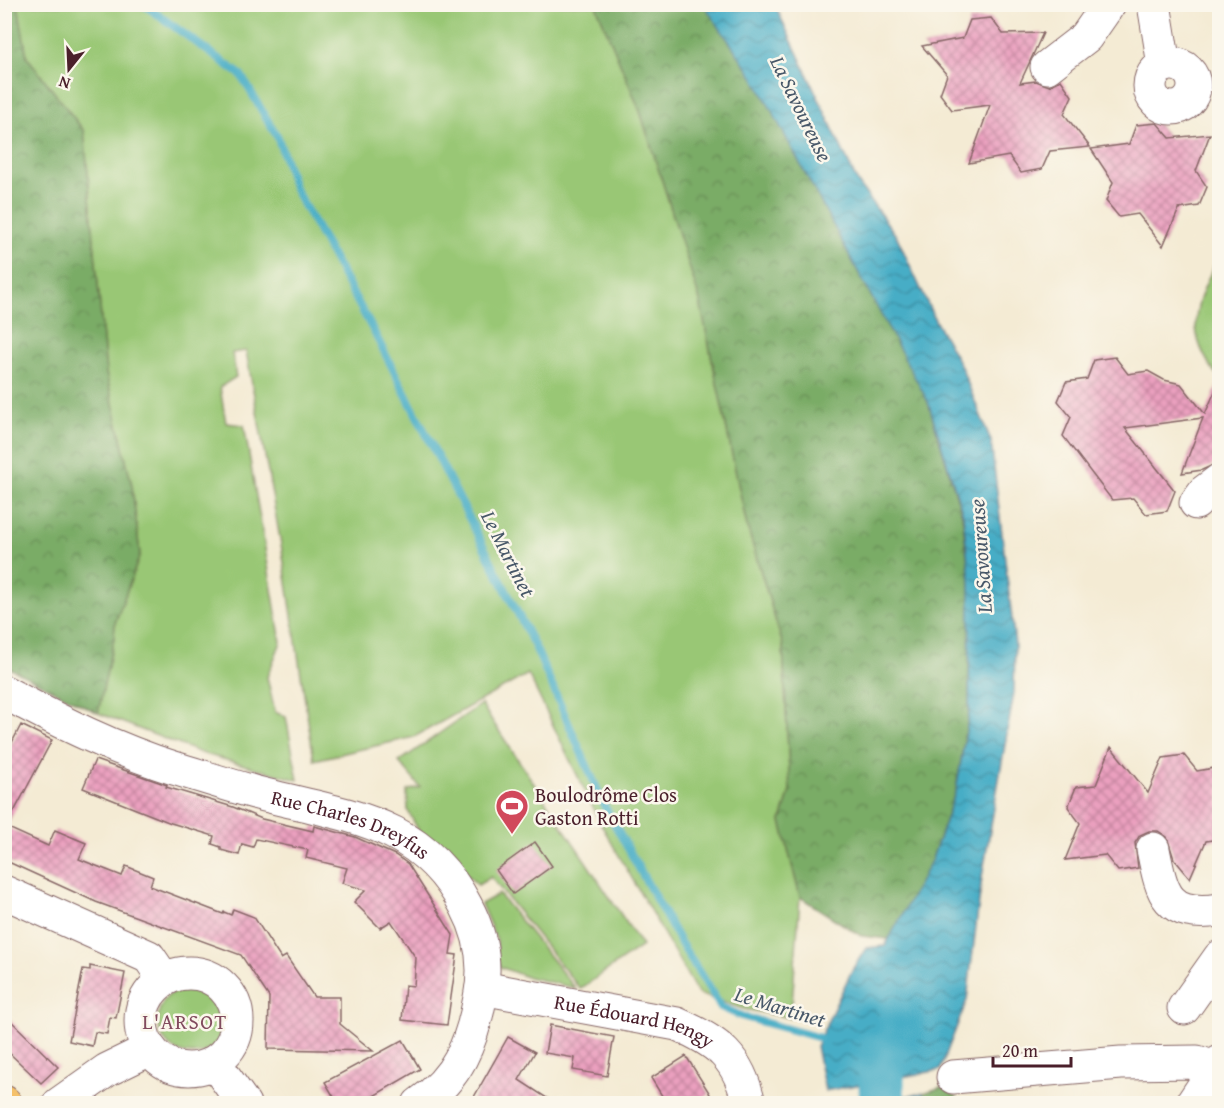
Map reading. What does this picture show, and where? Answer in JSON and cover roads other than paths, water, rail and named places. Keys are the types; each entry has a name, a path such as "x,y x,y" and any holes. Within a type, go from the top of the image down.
{"street":[{"path":"1047,67 1086,38 1109,4"},
{"path":"1154,4 1164,64"},
{"path":"1196,503 1204,492 1220,480"},
{"name":"Rue Charles Dreyfus","path":"4,692 48,716 139,756 266,795 359,817 396,832 438,864 457,889 478,932 482,948 482,988 467,1050 445,1083 419,1104"},
{"path":"1153,849 1162,890 1170,902 1181,909 1199,913 1220,910"},
{"path":"4,892 149,957 164,979"},
{"path":"1184,1008 1220,957"},
{"path":"180,973 204,976 226,989 234,1003 237,1020 235,1036 226,1051 214,1062 201,1068 179,1068 160,1059 150,1049 142,1035 140,1019 144,1003 152,989 164,979 180,973"},
{"name":"Rue Édouard Hengy","path":"482,988 677,1024 704,1035 729,1056 739,1072 749,1104"},
{"path":"59,1104 99,1075 150,1049"},
{"path":"214,1062 243,1104"},
{"path":"953,1077 1121,1063 1197,1062 1217,1065 1192,1104"}],"water":[{"path":"704,5 775,5 858,183 897,237 936,322 960,364 991,441 1015,644 1014,693 982,877 967,1000 940,1070 825,1091 816,1046 852,970 866,948 885,946 932,859 956,790 969,713 970,581 963,515 928,402 754,78"},
{"path":"923,1093 925,1103 865,1103"}],"waterway":[{"name":"Le Martinet","path":"143,4 241,75 278,138 294,187 373,330 536,649 605,807 680,942 721,1007 741,1016 828,1040"},
{"name":"La Savoureuse","path":"882,1104 881,1056 901,1023"}],"place":[{"name":"Boulodrôme Clos Gaston Rotti","path":"512,835"}],"district":[{"name":"L'ARSOT","path":"185,1022"}]}
